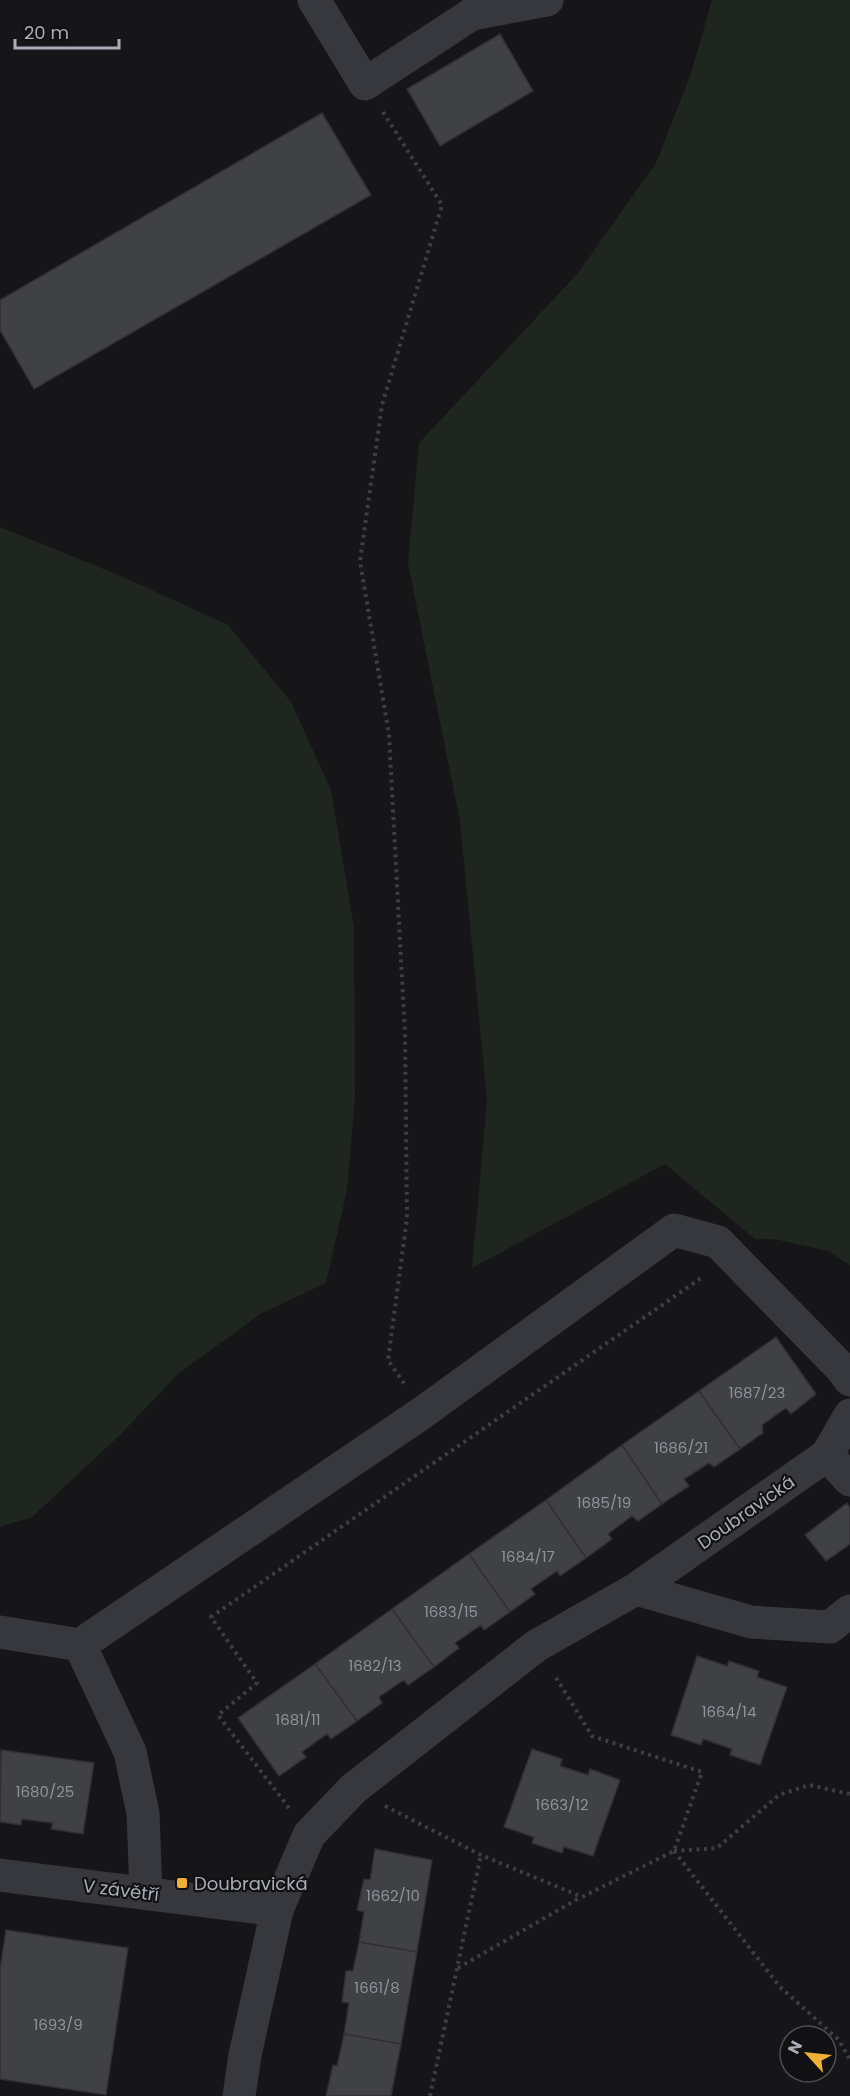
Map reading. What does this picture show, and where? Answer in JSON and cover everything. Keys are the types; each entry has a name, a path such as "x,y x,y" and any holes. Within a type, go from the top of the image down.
{"street":[{"path":"314,0 365,84 472,14 548,0"},
{"path":"0,1632 80,1645 422,1413 674,1230 718,1242 842,1368 850,1380"},
{"path":"850,1414 827,1455 850,1480"},
{"name":"Doubravická","path":"239,2096 245,2055 277,1910 309,1834 352,1789 536,1646 636,1589 827,1455"},
{"path":"636,1589 751,1622 830,1626 850,1611"},
{"path":"80,1645 130,1752 143,1813 146,1893"},
{"name":"V závětří","path":"0,1875 277,1910"}],"path":[{"path":"365,84 442,205 382,405 360,561 389,735 405,1034 407,1218 388,1360"},
{"path":"309,1834 218,1715 257,1683 211,1617 707,1274"},
{"path":"536,1646 592,1736 702,1772 674,1851"},
{"path":"458,1968 582,1897 674,1851 717,1848 779,1795 809,1785 850,1794"},
{"path":"352,1789 481,1855 582,1897"},
{"path":"674,1851 780,1987 839,2040 850,2060"},
{"path":"430,2096 481,1855"}],"shaded area":[{"path":"712,0 850,0 850,1265 828,1251 774,1239 755,1239 665,1164 472,1268 487,1100 460,821 408,563 419,443 578,273 656,163 691,73"},
{"path":"0,527 123,577 228,625 291,702 331,790 354,928 355,1096 347,1190 326,1283 260,1314 178,1374 119,1436 32,1517 0,1527"}],"building":[{"path":"500,34 533,91 440,146 407,89"},
{"path":"322,113 371,195 34,389 0,330 0,300"},
{"path":"776,1337 816,1394 791,1414 786,1408 762,1425 763,1433 740,1449 699,1391"},
{"path":"699,1391 740,1449 714,1467 709,1463 684,1479 689,1486 662,1504 622,1445"},
{"path":"622,1445 662,1504 638,1521 632,1516 608,1534 612,1539 586,1558 546,1500"},
{"path":"546,1500 586,1558 560,1576 557,1571 531,1589 535,1594 510,1612 469,1554"},
{"path":"847,1503 850,1508 850,1544 826,1561 805,1535"},
{"path":"469,1554 510,1612 484,1630 481,1625 455,1643 459,1648 434,1667 392,1609"},
{"path":"392,1609 434,1667 408,1685 404,1680 379,1697 382,1703 357,1721 315,1664"},
{"path":"697,1656 727,1666 729,1661 759,1671 757,1677 787,1687 760,1765 730,1755 732,1749 703,1739 701,1745 671,1735"},
{"path":"315,1664 357,1721 331,1739 327,1734 302,1752 306,1757 279,1776 238,1718"},
{"path":"532,1749 562,1759 560,1766 588,1775 590,1769 620,1780 593,1856 564,1847 562,1853 532,1843 534,1837 504,1827"},
{"path":"1,1750 94,1763 83,1834 51,1829 53,1823 22,1819 21,1825 0,1822"},
{"path":"375,1849 432,1860 417,1952 359,1942 364,1912 357,1910 364,1879 370,1880"},
{"path":"6,1930 128,1948 106,2095 0,2079 0,1969"},
{"path":"359,1942 417,1952 401,2044 344,2034 349,2003 342,2002 346,1971 353,1971"},
{"path":"344,2034 401,2044 391,2096 326,2096 333,2065 337,2066"}],"place":[{"name":"Doubravická","path":"182,1883"}]}
